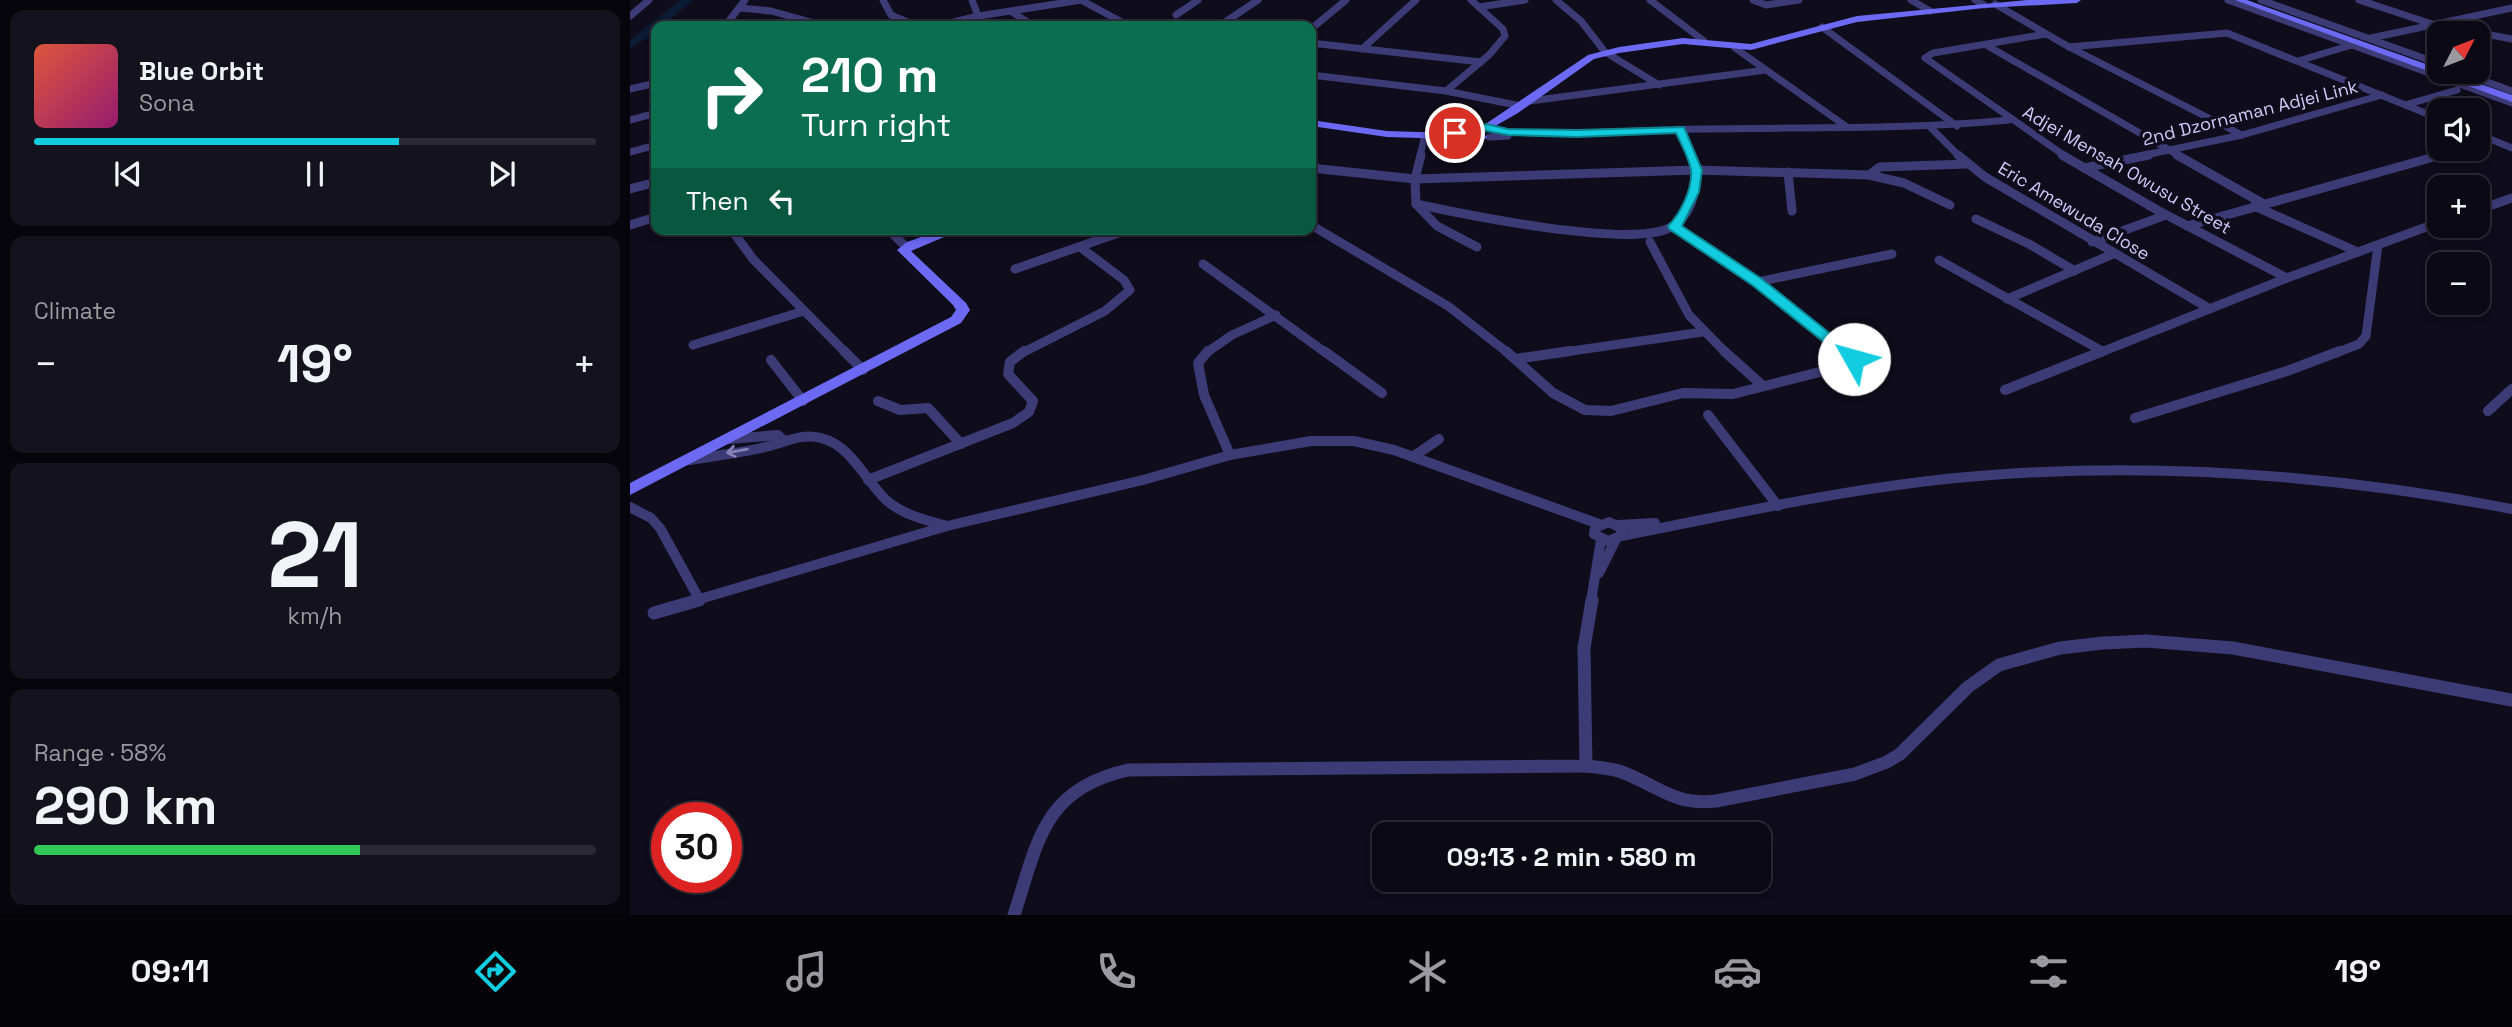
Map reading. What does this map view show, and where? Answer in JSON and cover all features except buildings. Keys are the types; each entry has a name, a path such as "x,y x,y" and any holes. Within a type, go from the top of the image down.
{"street":[{"path":"630,16 649,0"},
{"path":"729,21 745,0"},
{"path":"883,0 885,9 891,16 904,21"},
{"path":"972,0 978,16"},
{"path":"958,21 1082,0 1120,21"},
{"path":"1186,0 1197,1"},
{"path":"1226,21 1258,0"},
{"path":"1316,25 1346,0"},
{"path":"1362,49 1416,0"},
{"path":"1446,91 1481,62 1505,36 1503,29 1471,0"},
{"path":"1479,7 1525,0"},
{"path":"1556,0 1581,21 1605,52 1659,85"},
{"path":"1650,0 1704,41"},
{"path":"1752,0 1766,5 1798,0"},
{"path":"1911,0 1930,11"},
{"path":"1488,132 1591,57 1605,52 1673,42 1704,41 1735,48 1765,45 1857,19 1930,11 1979,2 1995,4 2077,0"},
{"path":"2228,0 2352,45 2510,93"},
{"path":"2239,0 2510,93"},
{"path":"2249,0 2427,62"},
{"path":"2261,0 2427,62"},
{"path":"2360,0 2427,22"},
{"path":"1177,15 1197,1"},
{"path":"1995,4 2068,47 2242,135"},
{"path":"740,8 771,11 807,21"},
{"path":"2447,21 2512,8"},
{"path":"1012,12 1026,21"},
{"path":"2369,39 2427,25"},
{"path":"1822,27 1957,126"},
{"path":"2068,47 2227,33 2427,114"},
{"path":"1986,45 2046,34"},
{"path":"2490,36 2512,40"},
{"path":"1316,44 1481,62"},
{"path":"1986,45 2258,204 2358,252"},
{"name":"Adjei Mensah Owusu Street","path":"1986,45 1928,55 1925,58 2009,120 2084,168 2166,215 2287,278"},
{"path":"2298,61 2352,45"},
{"path":"1735,48 1849,128"},
{"path":"1316,76 1446,91 1526,104 1766,70"},
{"path":"630,89 651,84"},
{"path":"2483,84 2510,93"},
{"path":"2489,84 2510,93"},
{"path":"2404,105 2457,90"},
{"name":"2nd Dzornaman Adjei Link","path":"2084,168 2242,135 2299,121 2382,95"},
{"path":"630,120 651,114"},
{"path":"1316,124 1387,134 1430,135 1488,132 1931,128 2009,120"},
{"name":"Eric Amewuda Close","path":"1931,128 1967,164 2092,242 2210,309"},
{"path":"1416,204 1503,222 1630,234 1674,226 1680,222 1693,192 1696,170 1681,130"},
{"path":"1430,135 1415,179 1416,204 1437,226 1477,247"},
{"path":"2492,140 2512,148"},
{"path":"630,152 651,146"},
{"path":"2187,226 2427,158"},
{"path":"1869,175 1880,167 1967,164"},
{"path":"1316,169 1415,179 1696,170 1869,175 1903,183 1950,205"},
{"path":"1788,172 1792,211"},
{"path":"630,189 651,183"},
{"path":"2490,205 2512,198"},
{"path":"2092,242 2166,215"},
{"path":"630,225 651,219"},
{"path":"1976,219 2029,244 2075,271"},
{"path":"1674,226 1757,282 1854,359"},
{"path":"2005,390 2287,278 2427,227"},
{"path":"1316,228 1448,306 1569,404 1599,412 1683,393 1733,394 1843,366"},
{"path":"735,235 752,259 863,370"},
{"path":"894,235 906,247"},
{"path":"630,491 863,370 961,315 963,310 958,303 903,250 940,235"},
{"path":"1014,269 1113,235"},
{"path":"1650,243 1678,297 1703,332 1763,386"},
{"path":"2135,418 2287,371 2360,344 2366,336 2378,245"},
{"path":"869,480 1013,423 1026,415 1032,407 1028,394 1008,374 1007,369 1016,357 1115,303 1130,290 1124,280 1080,247"},
{"path":"1757,282 1892,254"},
{"path":"2007,299 2113,254"},
{"path":"1938,260 2102,351"},
{"path":"1203,264 1382,393"},
{"path":"693,345 804,312"},
{"path":"1230,455 1203,388 1198,364 1203,355 1216,345 1276,315"},
{"path":"1514,359 1703,332"},
{"path":"771,360 803,401"},
{"path":"2488,411 2509,395"},
{"path":"878,401 900,410 928,408 961,444"},
{"path":"1708,415 1778,506"},
{"path":"729,439 778,435 783,440"},
{"path":"690,460 771,446 783,440 828,439 841,445 887,500 919,518 947,526"},
{"path":"1414,456 1439,439"},
{"path":"654,613 698,597 947,526 1143,480 1230,455 1288,444 1337,440 1372,444 1414,456 1555,510 1598,532 1618,533 1693,522 1896,486 1989,475 2130,469 2305,478 2383,486 2512,509"},
{"path":"630,506 651,518 660,528 698,597"},
{"path":"898,539 919,518"},
{"path":"1587,766 1584,648 1595,582 1598,532 1609,523 1618,533"},
{"path":"1595,582 1618,533"},
{"path":"1014,915 1041,835 1054,809 1076,787 1107,772 1587,766 1617,771 1672,798 1688,802 1727,798 1855,772 1894,759 1974,680 1996,666 2016,658 2045,652 2121,642 2203,643 2295,656 2363,673 2512,701"}],"waterway":[{"path":"662,21 687,0"},
{"path":"630,45 651,30"}],"route":[{"path":"1455,133 1486,127 1508,132 1681,130 1687,152 1696,170 1693,192 1680,222 1674,226 1757,282 1854,359"}]}
